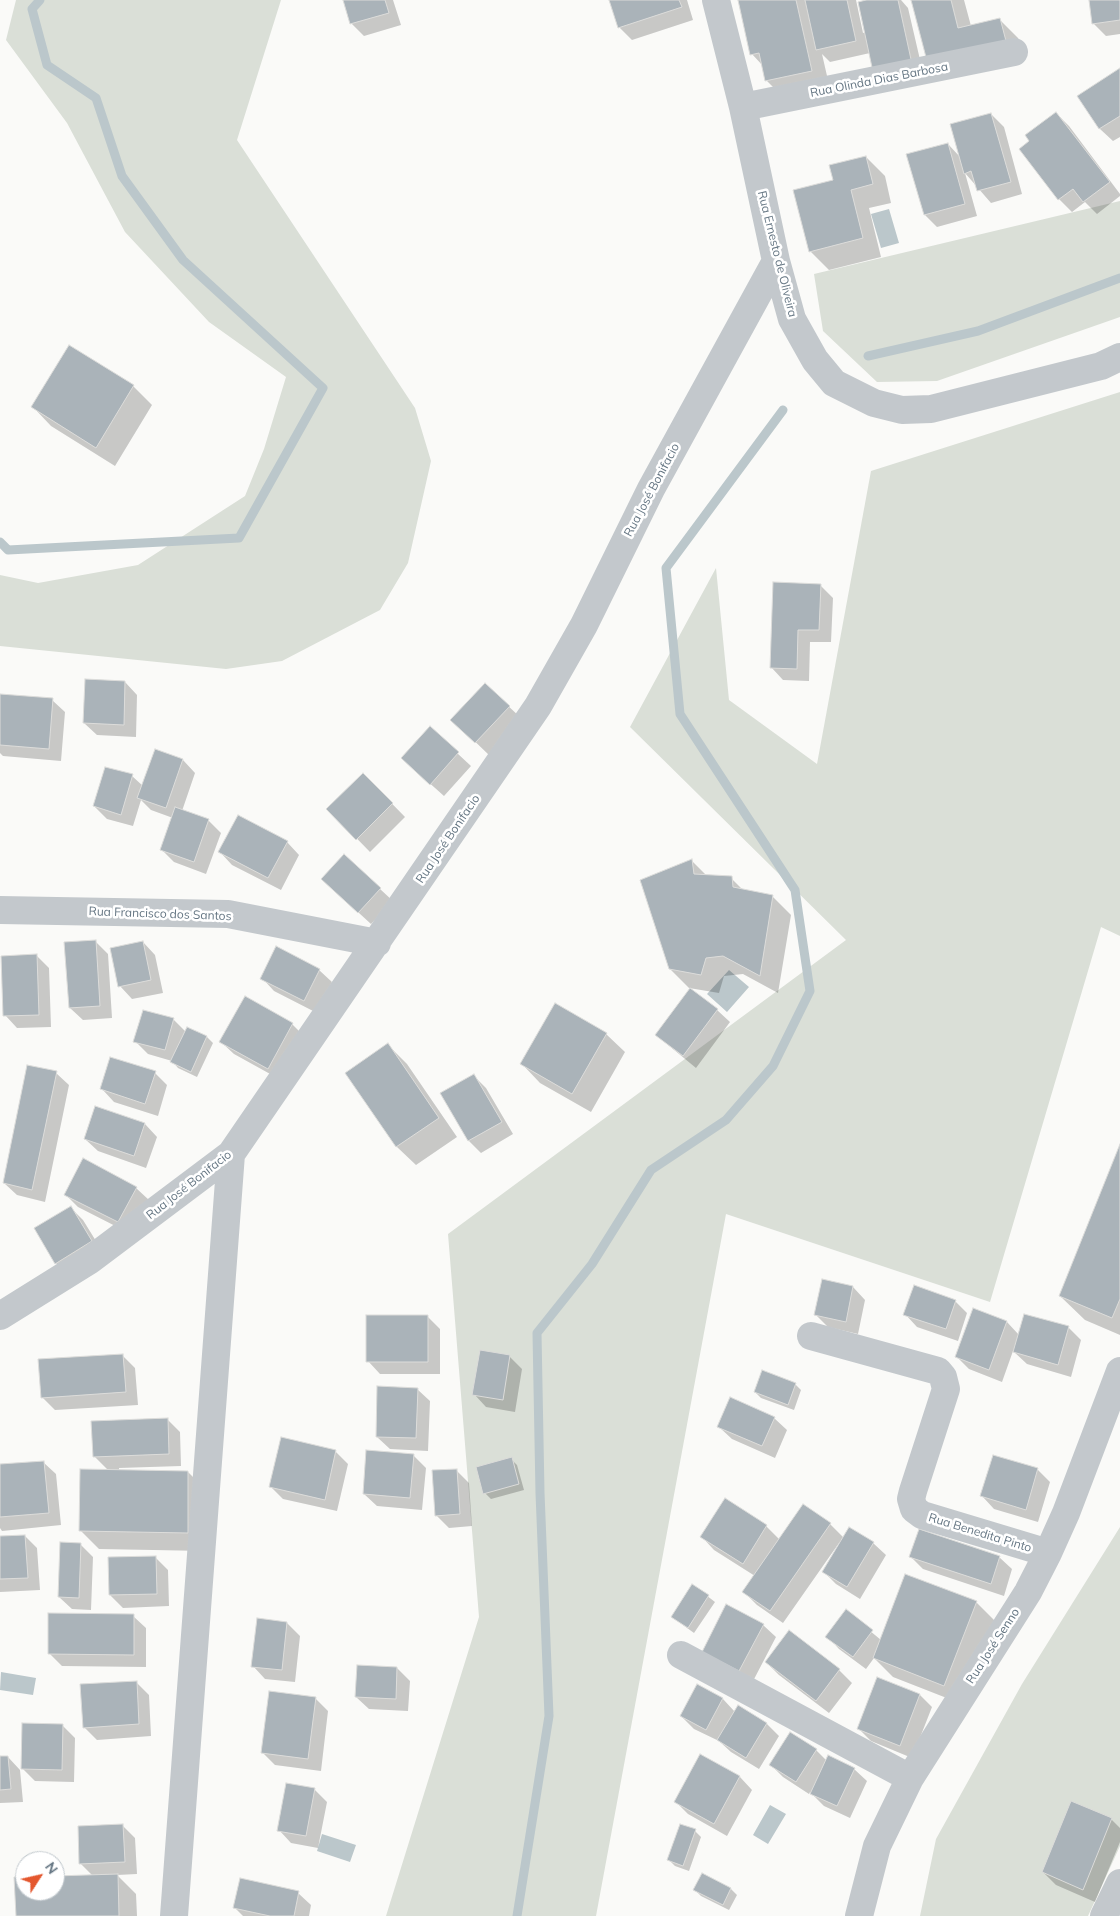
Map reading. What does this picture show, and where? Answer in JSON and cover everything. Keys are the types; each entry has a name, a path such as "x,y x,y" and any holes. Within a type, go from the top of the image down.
{"street":[{"name":"Rua Ernesto de Oliveira","path":"716,0 743,107 776,261 792,319 815,360 834,383 874,403 902,410 931,409 1101,366 1120,357"},
{"name":"Rua Olinda Dias Barbosa","path":"743,107 1014,52"},
{"name":"Rua José Bonifacio","path":"0,1316 90,1260 231,1154 538,706 584,625 651,489 776,261"},
{"name":"Rua Francisco dos Santos","path":"0,910 228,914 377,943"},
{"path":"174,1916 231,1154"},
{"name":"Rua Benedita Pinto","path":"811,1336 938,1370 943,1377 946,1389 913,1491 911,1499 914,1509 922,1515 1048,1553"},
{"name":"Rua José Senno","path":"859,1916 876,1846 910,1778 1028,1592 1066,1513 1120,1371"},
{"path":"681,1655 910,1778"},
{"path":"1104,1916 1120,1883"}],"shaded area":[{"path":"16,0 281,0 237,140 415,408 431,461 408,563 380,610 282,661 226,669 0,646 0,575 38,583 138,565 245,496 264,449 286,377 209,322 125,232 67,123 6,40"},
{"path":"1120,201 1120,317 937,381 877,382 823,331 814,274"},
{"path":"889,209 899,243 881,248 871,214"},
{"path":"1120,392 1120,936 1101,927 990,1302 726,1214 596,1916 386,1916 479,1617 448,1234 846,940 630,727 716,568 729,700 817,764 871,471"},
{"path":"729,970 749,987 727,1012 707,994"},
{"path":"1120,1527 1120,1846 1088,1916 920,1916 936,1839 1022,1684"},
{"path":"1,1672 36,1678 33,1695 0,1690"},
{"path":"770,1805 786,1814 768,1844 753,1835"},
{"path":"322,1834 356,1845 350,1862 317,1851"}],"building":[{"path":"343,0 385,0 389,13 350,24"},
{"path":"609,0 679,0 682,7 618,28"},
{"path":"738,0 796,0 812,71 765,81 759,53 750,55"},
{"path":"805,0 847,0 856,41 816,50"},
{"path":"866,0 898,0 912,64 873,72 858,2"},
{"path":"911,0 951,0 958,28 1000,18 1006,41 927,61"},
{"path":"1089,0 1120,0 1120,20 1092,24"},
{"path":"1120,68 1120,116 1099,129 1077,96"},
{"path":"1056,112 1110,182 1083,202 1073,189 1058,200 1019,149 1029,141 1025,135"},
{"path":"991,113 1011,182 977,191 971,171 964,174 950,124"},
{"path":"948,143 965,204 924,215 906,154"},
{"path":"866,156 873,184 851,190 863,238 809,252 793,190 833,180 829,165"},
{"path":"69,345 134,385 96,448 31,407"},
{"path":"773,582 821,584 819,630 798,630 797,669 770,668"},
{"path":"85,679 125,681 124,725 83,723"},
{"path":"485,683 510,706 475,743 450,720"},
{"path":"0,694 53,698 49,749 0,745"},
{"path":"430,726 459,752 430,785 401,758"},
{"path":"155,749 183,759 166,808 137,798"},
{"path":"105,767 133,774 121,815 93,806"},
{"path":"363,773 393,803 356,840 326,809"},
{"path":"175,807 209,819 194,862 160,850"},
{"path":"238,815 288,841 268,878 218,852"},
{"path":"344,854 381,888 358,913 321,879"},
{"path":"692,859 694,874 732,876 733,887 773,895 760,976 723,956 706,958 701,975 669,969 640,880"},
{"path":"96,940 100,1006 69,1008 64,942"},
{"path":"143,941 151,980 118,987 110,948"},
{"path":"276,946 320,969 304,1001 260,979"},
{"path":"37,954 39,1015 3,1016 1,956"},
{"path":"690,988 718,1009 683,1056 655,1035"},
{"path":"245,996 293,1023 268,1069 219,1042"},
{"path":"555,1003 607,1033 572,1094 520,1064"},
{"path":"143,1010 174,1018 165,1050 133,1042"},
{"path":"187,1027 207,1036 191,1072 170,1062"},
{"path":"388,1043 439,1118 396,1147 345,1073"},
{"path":"110,1057 156,1071 145,1104 100,1089"},
{"path":"27,1065 57,1071 32,1190 3,1183"},
{"path":"474,1074 502,1122 468,1141 440,1093"},
{"path":"95,1106 145,1123 134,1156 84,1139"},
{"path":"1120,1144 1120,1299 1112,1318 1059,1296"},
{"path":"83,1158 137,1187 118,1222 64,1195"},
{"path":"71,1206 92,1241 55,1264 34,1228"},
{"path":"822,1279 853,1286 846,1322 814,1315"},
{"path":"914,1285 956,1300 946,1329 903,1315"},
{"path":"973,1308 1007,1321 989,1370 955,1357"},
{"path":"1024,1314 1069,1326 1058,1365 1013,1352"},
{"path":"366,1315 428,1315 428,1362 366,1362"},
{"path":"480,1350 510,1355 503,1400 472,1395"},
{"path":"123,1354 126,1392 41,1398 38,1359"},
{"path":"762,1370 796,1383 788,1405 754,1392"},
{"path":"377,1386 418,1388 416,1438 376,1437"},
{"path":"730,1397 775,1417 762,1446 717,1427"},
{"path":"168,1418 169,1454 93,1457 91,1421"},
{"path":"281,1437 336,1450 325,1500 269,1487"},
{"path":"366,1450 414,1454 410,1498 363,1494"},
{"path":"993,1455 1038,1468 1026,1510 980,1496"},
{"path":"512,1457 519,1484 483,1494 476,1467"},
{"path":"44,1461 49,1513 0,1517 0,1464"},
{"path":"80,1469 188,1471 188,1533 79,1531"},
{"path":"457,1469 460,1514 435,1516 432,1470"},
{"path":"725,1498 767,1525 743,1564 700,1537"},
{"path":"803,1504 831,1523 770,1611 742,1592"},
{"path":"849,1527 874,1542 847,1587 822,1572"},
{"path":"919,1529 1000,1556 991,1584 909,1557"},
{"path":"25,1535 28,1578 0,1579 0,1536"},
{"path":"60,1542 81,1543 79,1598 58,1597"},
{"path":"156,1556 157,1594 109,1595 108,1557"},
{"path":"905,1574 977,1601 944,1686 873,1658"},
{"path":"692,1584 709,1595 688,1628 671,1617"},
{"path":"726,1604 764,1624 739,1671 702,1652"},
{"path":"846,1609 873,1630 853,1657 825,1637"},
{"path":"48,1613 134,1614 134,1655 48,1654"},
{"path":"257,1618 287,1622 282,1670 251,1667"},
{"path":"789,1630 840,1669 816,1701 765,1662"},
{"path":"357,1665 397,1667 396,1699 355,1697"},
{"path":"877,1677 920,1694 900,1746 857,1729"},
{"path":"137,1681 139,1724 83,1728 80,1684"},
{"path":"697,1684 723,1698 706,1730 680,1716"},
{"path":"269,1691 316,1697 308,1759 261,1753"},
{"path":"738,1705 767,1723 746,1758 717,1740"},
{"path":"22,1723 63,1724 62,1770 21,1769"},
{"path":"790,1732 817,1749 796,1782 769,1765"},
{"path":"700,1754 740,1776 714,1824 674,1802"},
{"path":"828,1755 855,1768 837,1806 810,1794"},
{"path":"0,1756 8,1756 11,1789 0,1790"},
{"path":"286,1783 315,1788 306,1836 277,1831"},
{"path":"1071,1801 1112,1818 1083,1890 1042,1872"},
{"path":"123,1824 125,1862 79,1864 78,1826"},
{"path":"680,1824 696,1829 683,1866 667,1860"},
{"path":"702,1873 731,1888 723,1905 693,1890"},
{"path":"118,1874 119,1916 16,1916 15,1901 65,1901 65,1876"},
{"path":"240,1878 299,1891 294,1916 270,1916 233,1908"}],"waterway":[{"path":"0,542 8,550 239,538 323,388 183,260 122,176 96,98 47,65 32,9 40,0"},
{"path":"868,356 978,331 1120,278"},
{"path":"517,1916 549,1716 540,1493 537,1333 592,1264 651,1170 726,1120 773,1066 810,991 795,890 680,714 666,568 783,410"}]}
